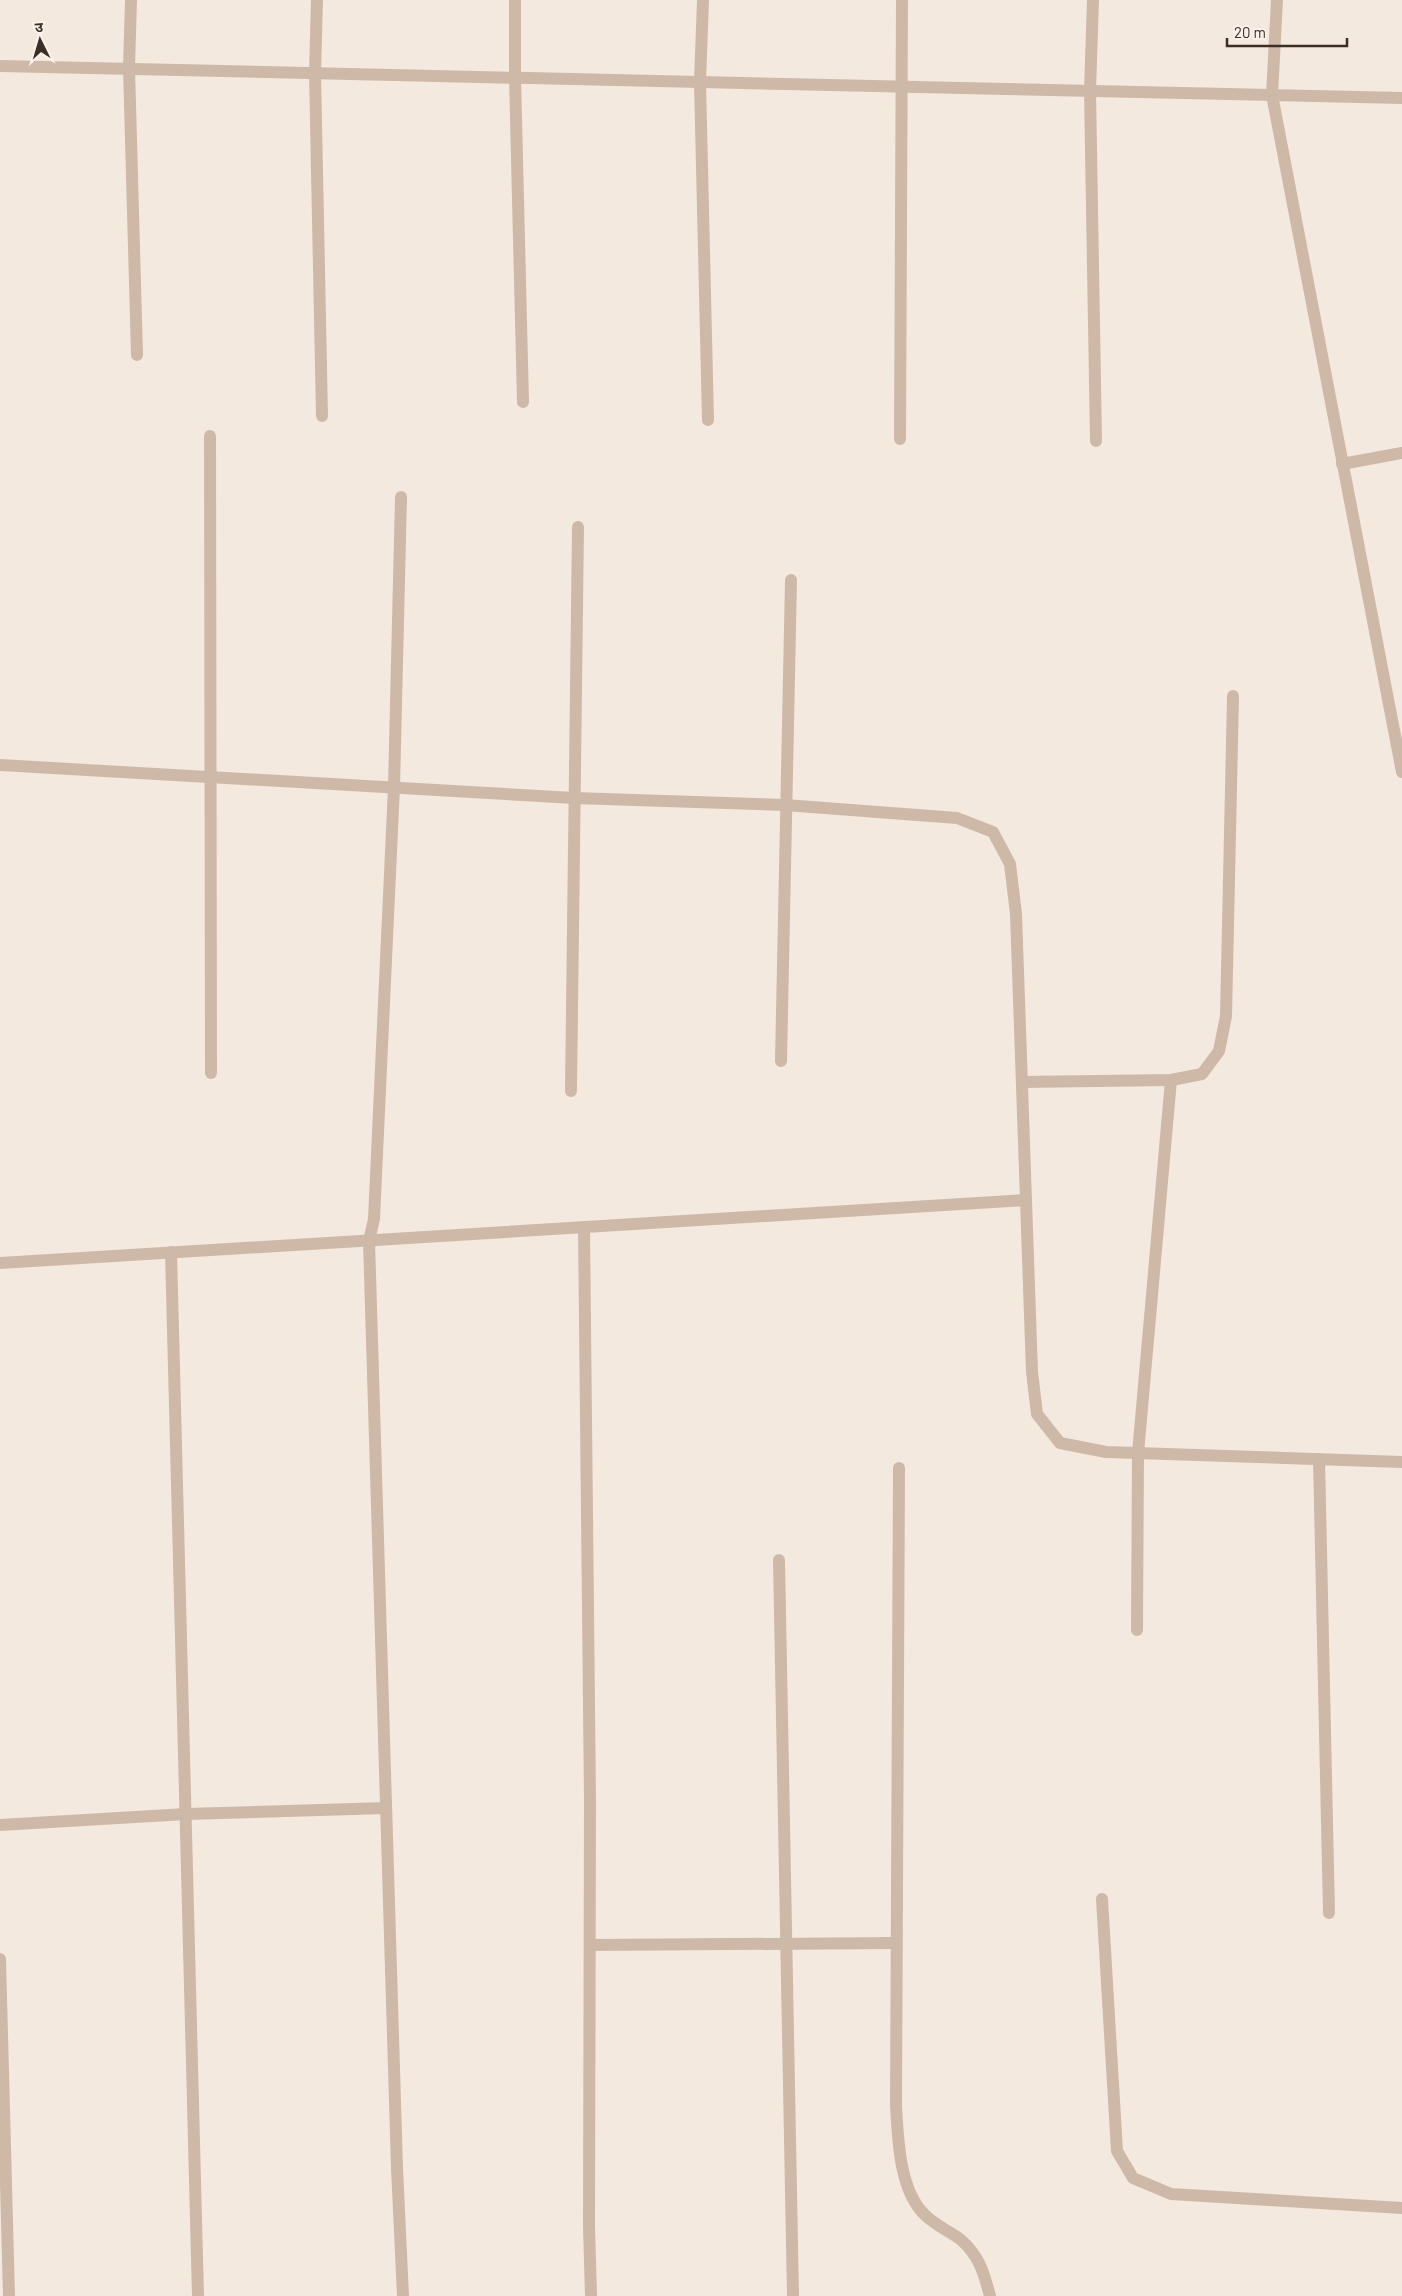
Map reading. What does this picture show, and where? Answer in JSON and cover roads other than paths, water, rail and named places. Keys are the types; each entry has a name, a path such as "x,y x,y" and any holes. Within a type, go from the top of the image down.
{"street":[{"path":"131,0 129,68 137,356"},
{"path":"317,0 315,73 322,416"},
{"path":"515,0 522,402"},
{"path":"703,0 700,82 708,420"},
{"path":"900,439 900,86 902,0"},
{"path":"1093,0 1090,91 1096,441"},
{"path":"1277,0 1272,95 1402,772"},
{"path":"0,66 1402,98"},
{"path":"210,436 210,1073"},
{"path":"1342,464 1402,453"},
{"path":"401,497 394,787 374,1219 368,1240 396,2158 403,2296"},
{"path":"570,1091 578,527"},
{"path":"781,1061 791,580"},
{"path":"1022,1082 1171,1080 1202,1074 1220,1051 1226,1016 1233,696"},
{"path":"0,765 574,798 785,804 957,818 993,832 1010,864 1016,914 1032,1372 1037,1414 1060,1443 1106,1452 1402,1462"},
{"path":"1137,1630 1138,1453 1171,1080"},
{"path":"0,1262 1026,1200"},
{"path":"584,1227 590,1800 589,2226 592,2296"},
{"path":"171,1252 194,2209 198,2296"},
{"path":"1319,1459 1329,1913"},
{"path":"899,1468 896,1943 896,2105 899,2152 907,2186 924,2214 961,2240 982,2265 990,2296"},
{"path":"779,1560 793,2296"},
{"path":"0,1825 186,1814 386,1808"},
{"path":"1102,1899 1117,2150 1133,2178 1170,2194 1402,2208"},
{"path":"590,1945 786,1942 896,1943"},
{"path":"0,1959 10,2296"}]}
